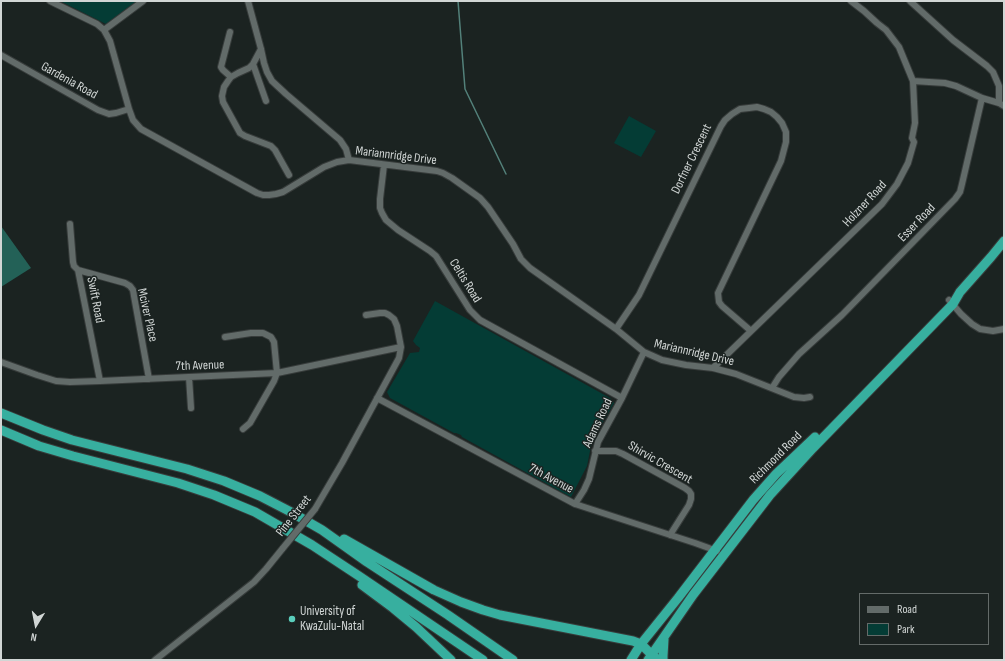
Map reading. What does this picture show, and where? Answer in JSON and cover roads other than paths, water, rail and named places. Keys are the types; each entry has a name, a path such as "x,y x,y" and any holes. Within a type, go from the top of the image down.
{"highway":[{"name":"Richmond Road","path":"631,660 641,644 716,550 753,500 960,292 1004,241"},
{"name":"Richmond Road","path":"653,658 664,637 693,595 770,495 950,302"},
{"path":"1,413 42,430 72,440 187,469 224,481 266,499 322,530 513,660"},
{"path":"1,430 39,446 214,494 255,512 312,545 483,660"},
{"path":"322,530 340,536 434,590 461,602 500,615 641,644 653,658"},
{"path":"312,545 316,552 353,578 416,627 451,660"},
{"path":"663,660 664,637"}],"street":[{"path":"50,1 97,24 104,30 143,1"},
{"path":"248,1 267,72 272,81 340,140 346,150 349,160"},
{"name":"Holzner Road","path":"713,368 882,204 898,184 908,163 914,142 912,138 915,123 913,81 898,47 886,30 851,1"},
{"path":"910,1 953,40 993,72 999,86 1001,104 945,83 913,81"},
{"name":"Mariannridge Drive","path":"104,30 110,41 129,109 133,120 137,125 141,129 252,190 263,195 283,192 324,167 336,162 349,160 437,171 447,175 484,202 513,244 521,259 530,268 616,329 644,352 662,360 686,365 713,368 736,374 799,398 810,397"},
{"path":"230,32 221,66 223,70 231,77"},
{"path":"261,49 253,64 249,68 231,77 224,87 222,96 223,102 240,133 271,146 275,150 289,175"},
{"name":"Gardenia Road","path":"1,56 98,110 110,114 129,109"},
{"path":"253,64 266,101"},
{"name":"Esser Road","path":"772,388 779,377 799,354 842,315 955,199 960,192 982,98"},
{"name":"Dorfner Crescent","path":"616,329 639,295 724,120 740,109 757,107 764,108 771,112 782,123 786,132 786,142 780,161 718,293 719,302 722,306 751,331"},
{"name":"Celtis Road","path":"384,165 380,208 386,220 436,256 470,310 480,320 622,398"},
{"name":"Swift Road","path":"70,224 73,262 74,266 78,270 100,381"},
{"name":"Mciver Place","path":"78,270 125,283 133,290 149,379"},
{"path":"950,302 972,324 980,329 993,331 1004,329"},
{"path":"366,315 385,313 392,317 397,326 401,348"},
{"path":"225,337 251,333 263,333 271,337 274,342 277,373 250,423 243,429"},
{"name":"7th Avenue","path":"1,362 56,381 100,381 277,373 401,348"},
{"name":"Pine Street","path":"155,660 254,582 315,509 397,362 401,348"},
{"path":"388,350 392,351 395,355 397,362"},
{"name":"Adams Road","path":"575,504 589,479 598,442 622,398 644,352"},
{"path":"189,377 191,408"},
{"name":"7th Avenue","path":"377,398 575,504 716,550 723,556"},
{"name":"Shirvic Crescent","path":"595,451 616,451 689,491 691,494 691,499 689,505 670,535"}],"waterway":[{"path":"458,1 465,89 506,174"}],"place":[{"name":"University of KwaZulu-Natal","path":"292,619"}]}
